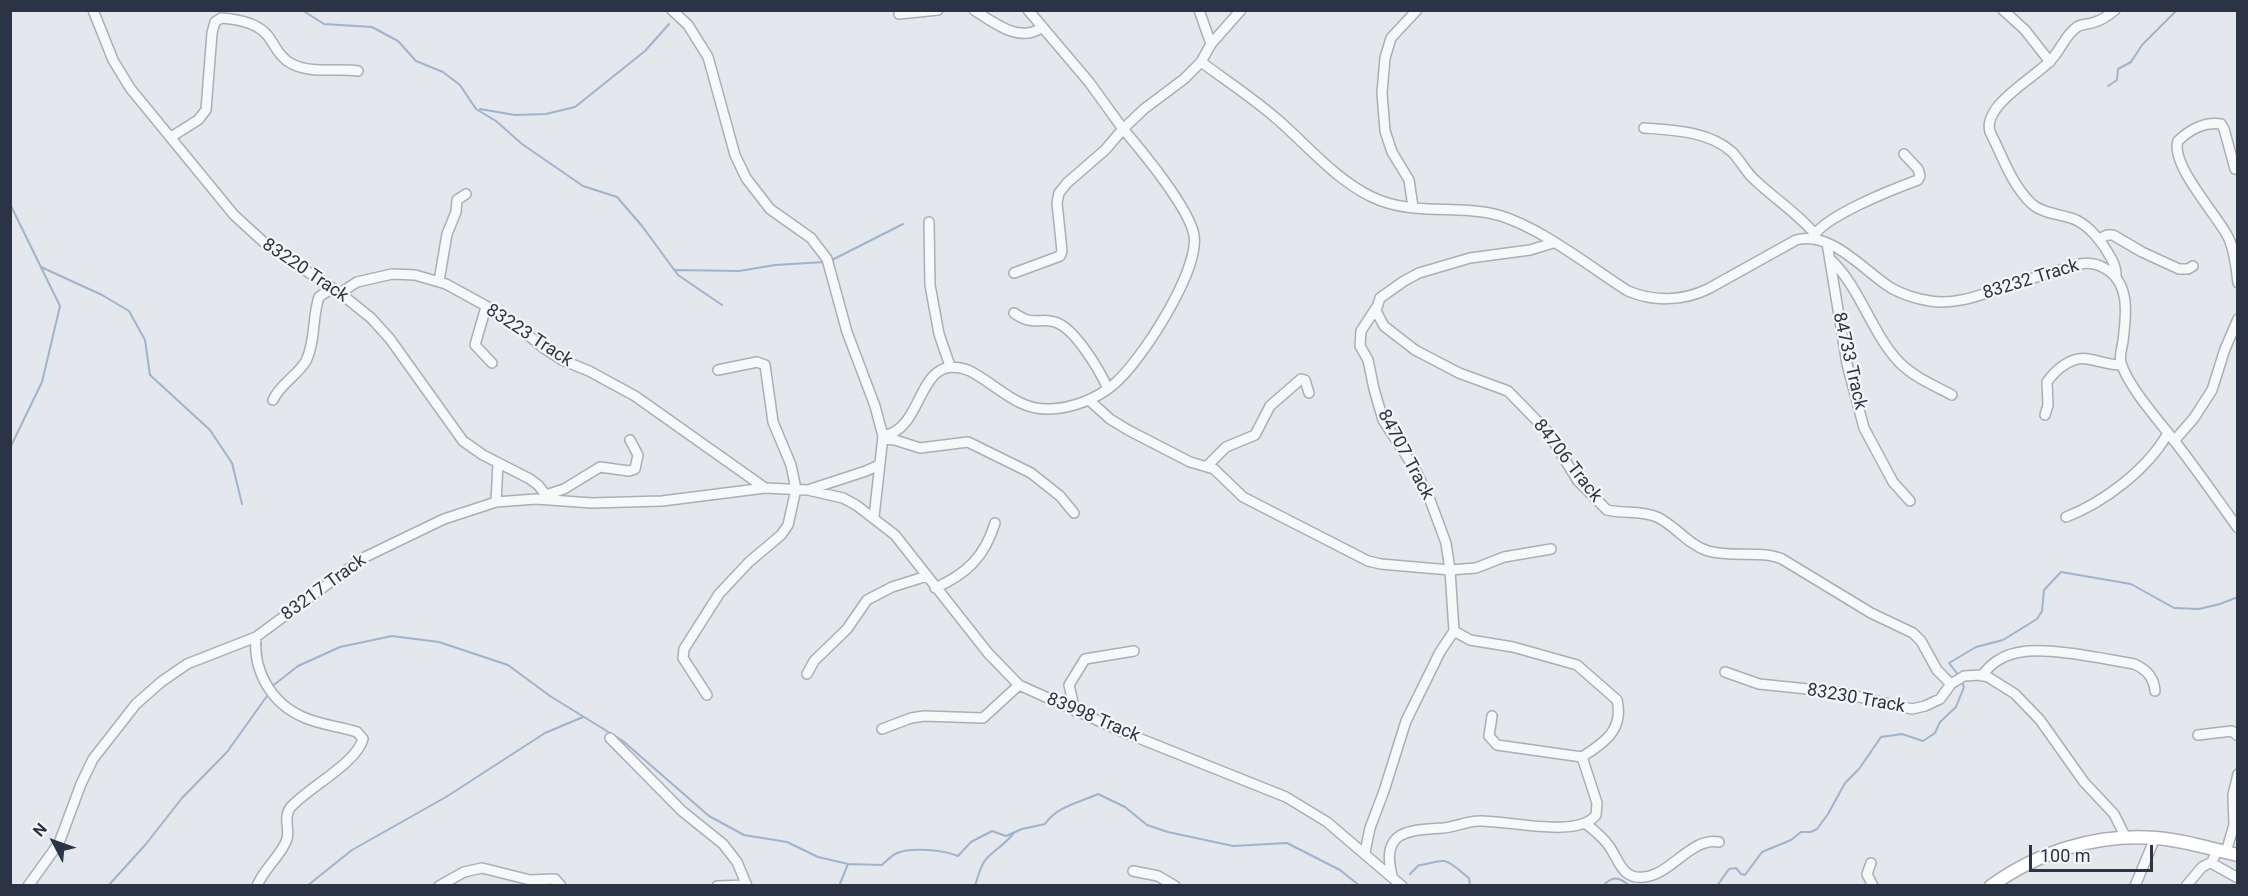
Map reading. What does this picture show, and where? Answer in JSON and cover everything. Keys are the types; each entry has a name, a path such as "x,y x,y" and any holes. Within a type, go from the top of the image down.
{"main road":[{"path":"1990,885 2049,853 2077,845 2126,838 2155,838 2223,855"}],"street":[{"name":"83220 Track","path":"93,10 105,44 138,100 249,230 279,255 336,290 371,318 390,339 463,441 498,463 530,479 548,498"},
{"path":"672,10 697,36 708,57 735,155 746,178 770,209 811,238 827,259 847,332 875,406 883,438 874,517"},
{"path":"899,14 938,10"},
{"path":"974,10 999,27 1024,34 1031,34 1041,28"},
{"path":"883,438 893,434 909,416 933,375 942,368 950,366 970,371 1019,403 1032,408 1058,408 1089,400 1108,389 1131,367 1171,306 1189,268 1194,236 1188,217 1089,82 1028,10"},
{"path":"1198,10 1211,44"},
{"path":"1014,273 1056,259 1061,255 1057,203 1059,193 1144,109 1184,79 1201,62 1211,44 1241,10"},
{"path":"1413,207 1409,180 1392,152 1384,131 1382,93 1385,58 1391,38 1417,10"},
{"path":"2003,10 2025,30 2050,62"},
{"path":"2115,10 2099,21 2074,29 2050,62 2021,84 1994,112 1988,129 2010,175 2032,203 2046,211 2081,223 2099,240 2114,262 2116,278 2124,296 2126,313 2122,365 2140,396 2238,528"},
{"path":"171,137 198,120 206,110 212,33 215,22 221,18 248,23 261,29 281,56 297,66 311,69 358,71"},
{"path":"1201,62 1275,117 1308,150 1365,193 1392,205 1497,215 1530,228 1628,291 1649,298 1666,299 1700,293 1796,240 1814,236 1857,206 1918,180 1920,176 1918,169 1904,154"},
{"path":"2235,169 2221,124 2210,123 2199,126 2178,141 2178,153 2187,173 2229,237 2238,283"},
{"path":"1644,128 1687,132 1725,147 1733,153 1754,180 1799,217 1814,236"},
{"path":"439,281 447,234 459,197 466,194"},
{"path":"929,222 930,285 939,334 950,366"},
{"path":"2099,240 2107,235 2113,235 2142,252 2179,269 2188,269 2193,266"},
{"name":"83232 Track","path":"1814,236 1850,257 1890,287 1910,296 1930,301 1961,300 2087,263 2104,268 2116,278"},
{"name":"84707 Track","path":"1454,631 1450,570 1444,535 1415,469 1383,420 1368,360 1360,346 1361,331 1376,310 1380,298 1419,273 1470,258 1530,250 1553,243"},
{"name":"84733 Track","path":"1827,243 1846,364 1864,428 1893,482 1910,501"},
{"path":"1830,259 1862,301 1895,357 1907,369 1952,395"},
{"name":"83223 Track","path":"336,290 357,282 392,274 415,275 439,281 516,324 545,349 562,360 589,371 635,396 765,488"},
{"path":"352,302 357,282"},
{"path":"273,400 276,393 298,371 307,358 316,322 319,297 336,290"},
{"path":"486,307 475,345 492,363"},
{"name":"84706 Track","path":"1376,310 1384,326 1415,350 1459,373 1509,391 1547,431 1578,480 1607,510 1642,513 1658,518 1687,540 1710,551 1733,555 1768,555 1782,560 1871,613 1913,633 1921,641 1937,670 1951,684"},
{"path":"1014,313 1027,321 1054,322 1063,327 1094,361 1108,389"},
{"path":"2066,517 2092,506 2105,496 2194,418 2212,390 2225,349 2238,319"},
{"path":"2045,415 2048,405 2047,382 2065,364 2082,358 2105,364 2122,365"},
{"path":"707,695 683,658 684,649 719,594 740,570 785,531 796,489 790,465 772,418 765,365 757,362 718,370"},
{"path":"1207,466 1226,447 1255,435 1270,406 1301,379 1305,380 1309,393"},
{"path":"1089,400 1116,423 1190,462 1207,466 1218,472 1243,497 1368,561 1450,570 1476,568 1504,558 1551,549"},
{"path":"883,438 920,448 968,442 1041,480 1060,496 1074,513"},
{"path":"548,498 600,467 629,471 635,469 638,455 630,440"},
{"path":"496,502 498,463"},
{"name":"83217 Track","path":"808,490 879,465"},
{"name":"83217 Track","path":"28,885 60,843 81,784 93,759 130,710 148,693 187,664 256,637 363,558 444,519 496,502 548,498 592,503 662,501 765,488 808,490 843,498 874,517"},
{"name":"83998 Track","path":"874,517 908,549 988,653 1019,685 1216,770 1256,783 1287,797 1327,822 1402,885"},
{"path":"936,588 959,576 976,559 987,545 995,522"},
{"path":"807,674 814,661 847,629 864,603 872,596 927,576"},
{"path":"1365,852 1370,828 1406,721 1440,652 1454,631 1470,640 1513,647 1577,665 1617,700 1615,728 1610,737 1582,756 1497,745 1489,736 1492,716"},
{"path":"256,637 255,649 259,669 271,692 281,702 303,717 357,732 363,739 359,748 332,774 290,809 286,818 286,842 263,871 257,885"},
{"path":"1075,711 1069,686 1083,660 1092,656 1134,651"},
{"path":"2126,838 2111,809 2084,782 2035,714 2005,687 1982,676 1990,665 2001,659 2016,653 2035,651 2134,664 2147,671 2155,691"},
{"name":"83230 Track","path":"1725,672 1759,684 1837,692 1912,709 1940,699 1951,684 1964,675 1982,676"},
{"path":"882,729 911,718 924,716 983,718 1019,685"},
{"path":"2198,735 2232,731 2238,736"},
{"path":"610,738 682,811 723,844 738,862 746,885 717,885"},
{"path":"1392,875 1389,863 1390,849 1398,837 1421,828 1445,828 1474,821 1552,826 1585,824 1593,820 1598,808 1582,756"},
{"path":"2238,774 2233,795 2234,825 2217,868 2238,878"},
{"path":"1585,824 1602,837 1626,873 1638,877 1653,875 1705,843 1719,842"},
{"path":"2135,885 2155,838"},
{"path":"2186,885 2202,867 2223,855"},
{"path":"1871,863 1867,874 1873,885"},
{"path":"439,885 464,872 482,868 530,880 555,879 561,885"},
{"path":"1133,871 1158,876 1175,885"}],"waterway":[{"path":"302,10 324,24 372,27 398,41 416,61 443,72 460,85 476,109 496,121 522,144 583,186 617,197 642,226 678,275 722,305"},
{"path":"2108,86 2117,80 2118,69 2131,62 2142,45 2177,10"},
{"path":"480,109 515,115 546,114 575,107 645,51 669,24"},
{"path":"10,204 60,306 42,382 10,448"},
{"path":"830,261 903,224"},
{"path":"675,270 739,271 775,265 825,262"},
{"path":"41,267 102,295 129,311 145,340 150,375 210,430 232,463 242,504"},
{"path":"1959,676 1949,663 1976,647 2003,640 2037,619 2042,611 2044,590 2061,572 2131,584 2174,608 2199,609 2238,597"},
{"path":"270,688 298,666 340,647 392,636 439,642 508,665 550,696 623,741 709,816 744,835 787,842 818,857 848,864"},
{"path":"1717,886 1729,869 1736,868 1745,875 1762,852 1791,840 1801,832 1811,832 1817,829 1845,783 1859,769 1881,737 1902,734 1923,741 1935,733 1940,722 1956,707 1964,687 1962,682"},
{"path":"108,886 146,844 182,798 227,752 267,696"},
{"path":"307,886 352,850 446,797 545,733 583,717"},
{"path":"839,886 848,864 882,865 897,853 910,850 936,851 958,856 971,842 992,831 1006,836 1022,829 1045,824 1062,809 1098,794 1125,807 1147,825 1168,832 1233,846 1287,843 1340,870 1360,886"},
{"path":"975,886 985,861 1013,834"},
{"path":"1410,874 1419,865 1444,861 1469,878 1470,886"},
{"path":"1603,886 1616,878 1630,886"}]}
